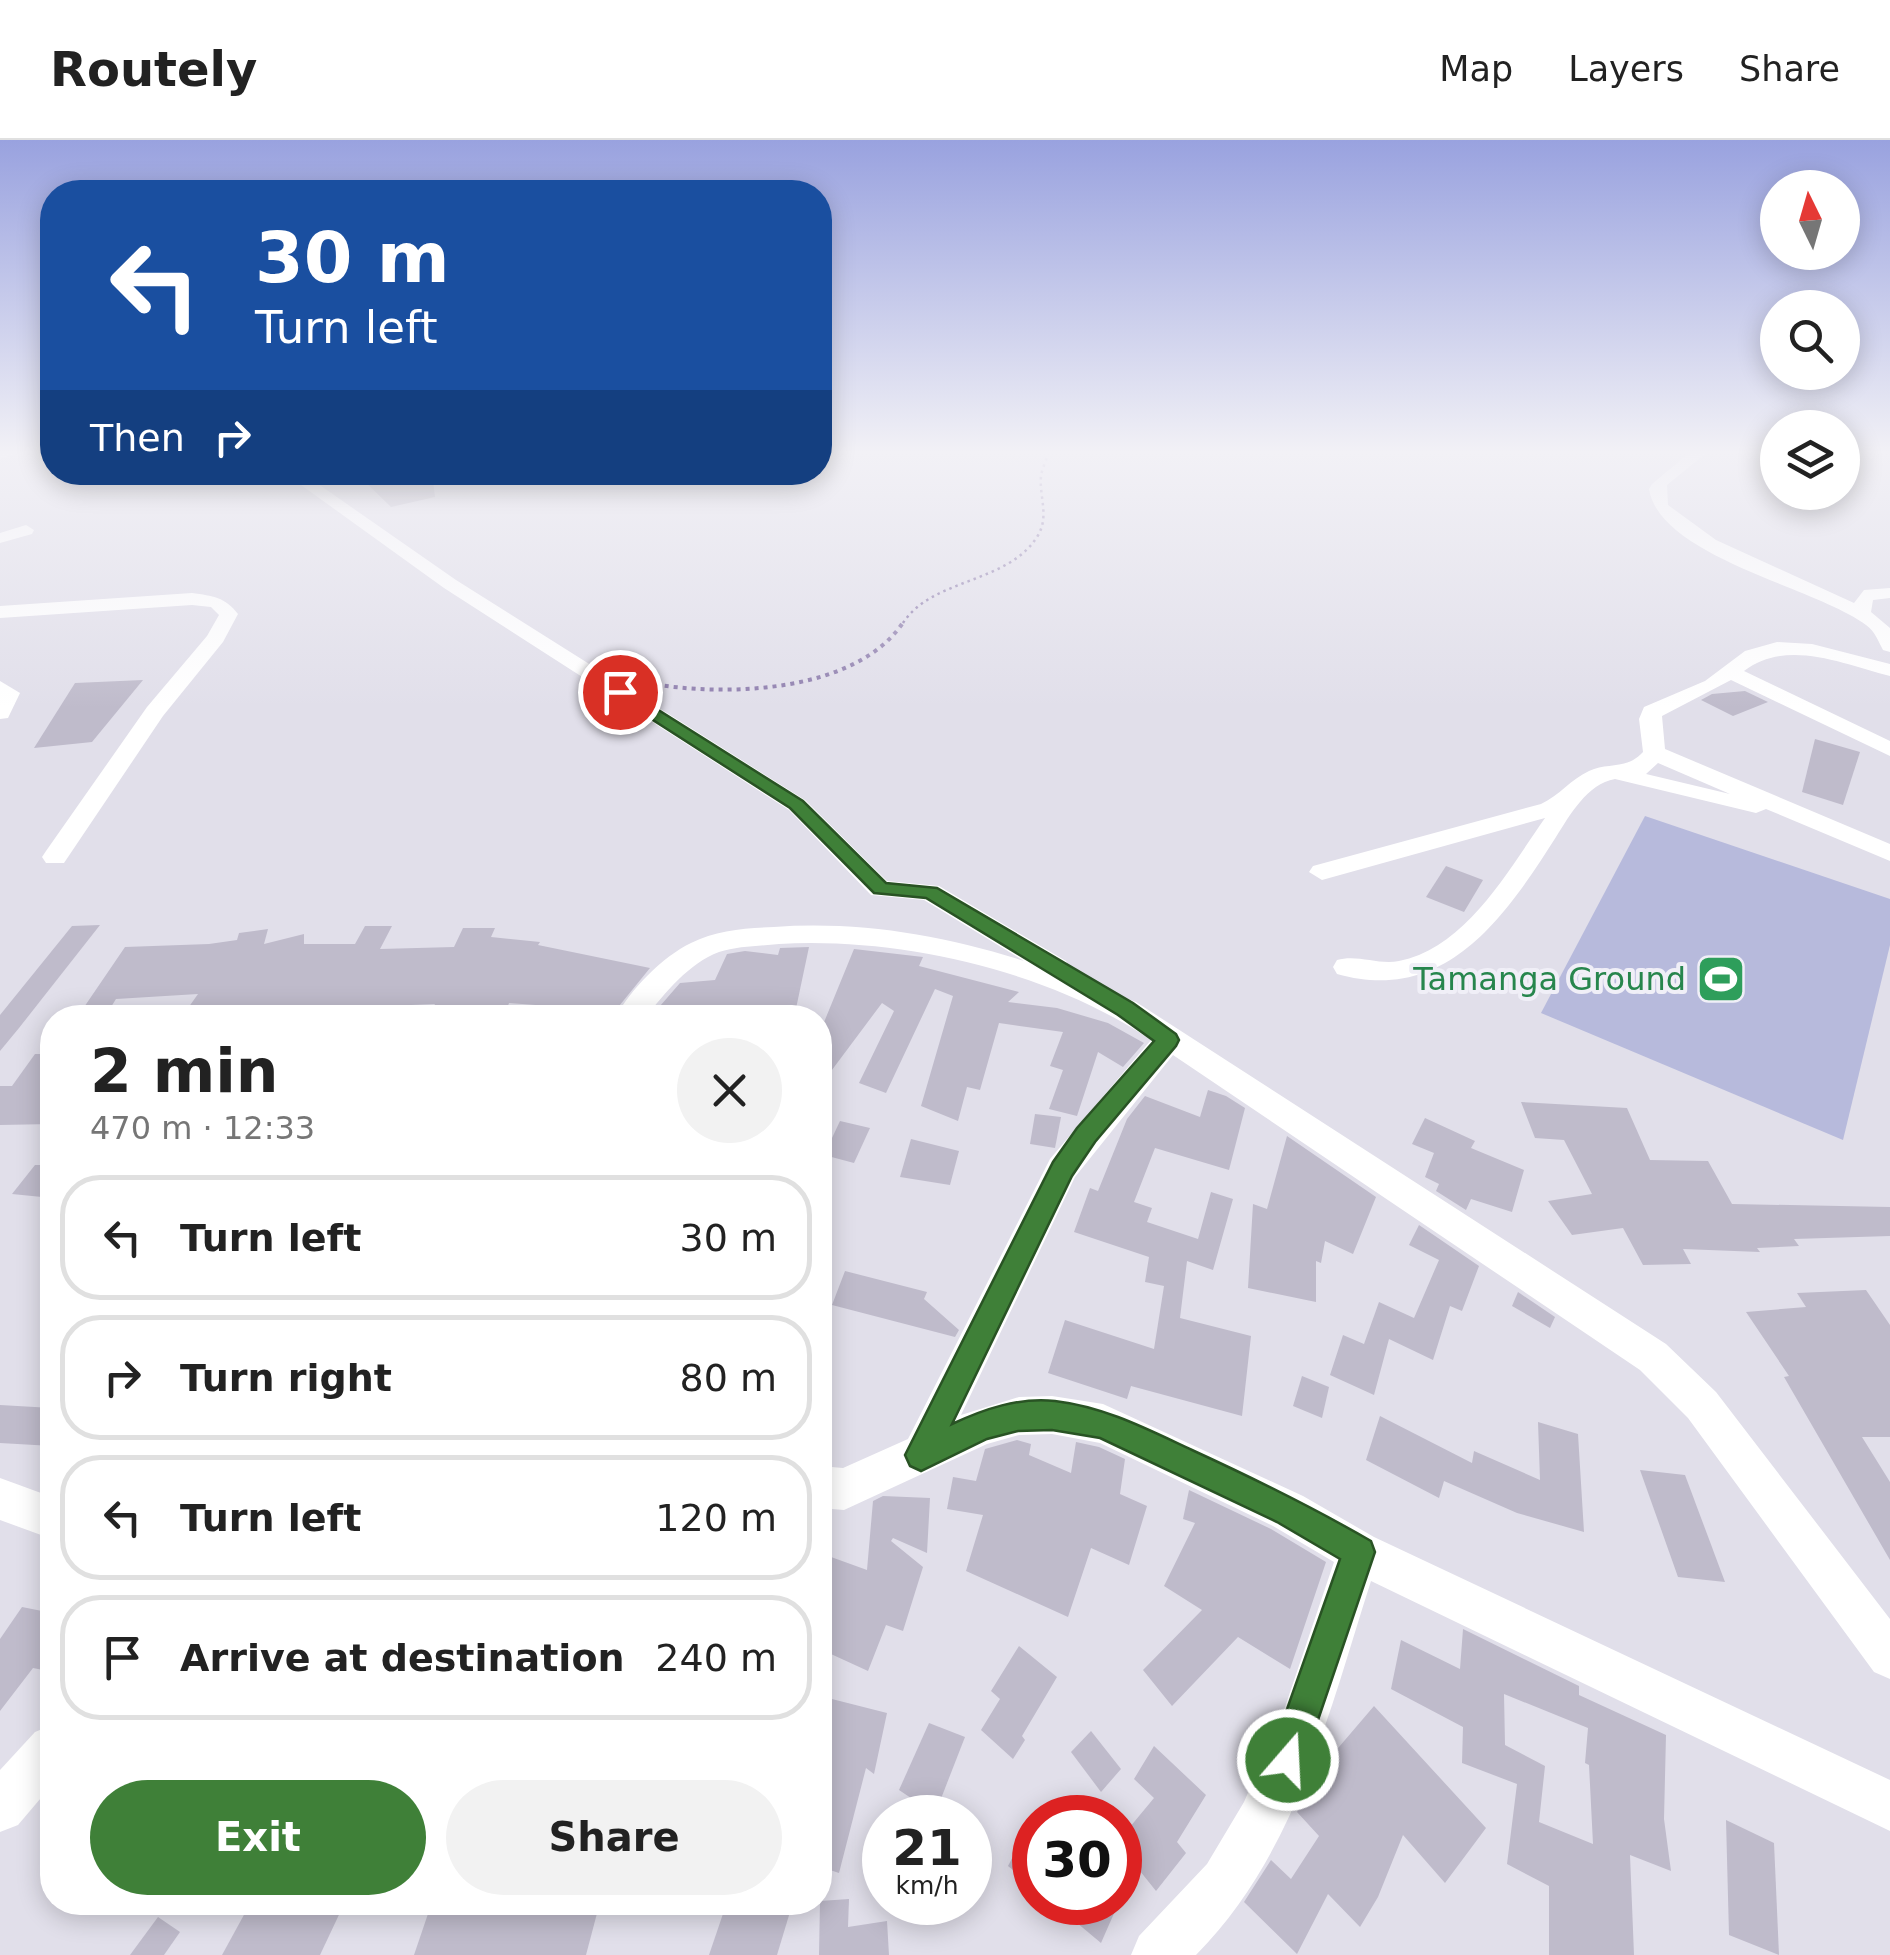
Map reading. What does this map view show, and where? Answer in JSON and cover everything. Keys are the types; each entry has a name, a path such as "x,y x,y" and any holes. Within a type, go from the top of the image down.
{"street":[{"path":"385,539 796,804 880,889 930,892 1126,1009 1654,1356 1702,1405 1890,1656"},
{"path":"1701,539 1862,614 1884,632 1890,646"},
{"path":"1862,614 1864,598 1890,593"},
{"path":"0,612 192,599 217,602 228,614 216,638 155,712 55,857"},
{"path":"1348,967 1400,970 1444,952 1474,931 1569,800 1596,776 1641,768 1654,752 1652,712 1712,686 1752,655 1776,648 1812,650 1890,670"},
{"path":"1730,672 1890,749"},
{"path":"0,688 10,693 0,713"},
{"path":"1654,752 1890,853"},
{"path":"1618,773 1713,799 1805,814"},
{"path":"1322,872 1549,809 1569,800"},
{"path":"642,1005 690,956 706,947 729,940 804,932 871,936 958,950 1032,971 1126,1009"},
{"path":"921,1455 1062,1169 1086,1135 1168,1040"},
{"path":"832,1488 844,1489 983,1425 1018,1416 1052,1415 1102,1424 1288,1511 1359,1552 1890,1806"},
{"path":"0,1499 40,1514"},
{"path":"1158,1955 1196,1920 1242,1859 1276,1794 1359,1552"},
{"path":"0,1807 40,1762"}],"path":[{"path":"590,673 692,691 797,684 856,664 897,632 914,606 1012,560 1035,539"}],"shaded area":[{"name":"Tamanga Ground","path":"1645,816 1890,899 1890,945 1843,1140 1541,1013"}],"building":[{"path":"143,680 92,742 34,748 75,683"},
{"path":"1745,691 1768,702 1733,716 1701,700 1712,694"},
{"path":"1815,739 1860,752 1843,805 1802,792"},
{"path":"1446,866 1483,880 1464,912 1426,897"},
{"path":"100,925 0,1051 0,1015 72,926"},
{"path":"365,926 392,926 380,949 454,947 463,928 495,928 491,937 540,942 538,945 650,968 620,1005 190,1005 198,994 116,999 112,1005 85,1005 125,947 209,944 237,940 239,933 268,929 264,944 304,934 304,944 355,944"},
{"path":"809,947 797,1005 661,1005 680,983 715,980 727,954 745,951 778,955 780,948"},
{"path":"854,949 923,957 919,966 1019,992 1008,1002 1057,1008 1108,1023 1144,1043 1123,1067 1098,1052 1077,1116 1049,1109 1063,1070 1050,1066 1063,1032 999,1023 980,1090 967,1087 958,1121 921,1106 953,996 935,989 886,1093 859,1083 894,1011 882,1003 832,1070 831,1005"},
{"path":"35,1054 40,1054 40,1124 0,1125 0,1086 12,1086"},
{"path":"1208,1090 1245,1108 1229,1170 1155,1148 1134,1202 1152,1208 1147,1222 1198,1239 1211,1192 1233,1199 1213,1270 1187,1261 1180,1318 1251,1336 1242,1416 1131,1386 1127,1399 1048,1373 1065,1320 1154,1349 1164,1286 1145,1282 1149,1257 1074,1232 1090,1188 1098,1191 1127,1119 1145,1096 1200,1117"},
{"path":"1521,1102 1627,1108 1650,1160 1708,1161 1732,1204 1890,1207 1890,1236 1794,1239 1799,1246 1757,1248 1760,1252 1683,1249 1691,1264 1643,1265 1623,1228 1572,1235 1548,1201 1592,1194 1564,1140 1535,1138"},
{"path":"1035,1114 1061,1117 1055,1148 1030,1144"},
{"path":"1425,1118 1475,1141 1471,1148 1524,1170 1512,1212 1471,1199 1466,1210 1436,1191 1439,1184 1425,1177 1434,1153 1412,1144"},
{"path":"840,1121 870,1128 854,1163 832,1157 832,1138"},
{"path":"1287,1136 1376,1197 1353,1254 1325,1241 1321,1263 1316,1261 1316,1302 1248,1288 1253,1204 1267,1209"},
{"path":"911,1139 959,1151 950,1185 900,1177"},
{"path":"35,1165 40,1165 40,1197 12,1194"},
{"path":"1419,1225 1479,1266 1462,1311 1450,1306 1433,1360 1389,1339 1374,1395 1330,1375 1343,1335 1364,1344 1379,1302 1414,1318 1439,1260 1409,1245"},
{"path":"845,1271 927,1292 924,1299 959,1330 955,1337 832,1305"},
{"path":"1866,1290 1890,1325 1890,1437 1862,1437 1890,1482 1890,1560 1784,1377 1789,1376 1746,1312 1806,1307 1797,1293"},
{"path":"1518,1292 1555,1317 1550,1328 1512,1306"},
{"path":"1302,1376 1329,1387 1322,1418 1293,1406"},
{"path":"0,1405 40,1407 40,1445 0,1443"},
{"path":"1380,1416 1472,1463 1474,1451 1540,1480 1538,1422 1578,1434 1584,1532 1517,1513 1444,1481 1439,1498 1366,1460"},
{"path":"1017,1440 1031,1444 1029,1455 1071,1473 1076,1442 1125,1459 1120,1494 1147,1506 1129,1565 1091,1548 1068,1617 966,1571 983,1515 947,1509 953,1477 976,1481 985,1449"},
{"path":"1640,1470 1685,1475 1725,1582 1678,1577"},
{"path":"1189,1490 1271,1529 1326,1562 1290,1669 1238,1637 1172,1706 1143,1670 1202,1610 1164,1586 1195,1523 1183,1519"},
{"path":"883,1496 930,1498 927,1553 893,1538 891,1541 923,1567 903,1631 886,1625 868,1671 832,1654 832,1557 867,1570 873,1501"},
{"path":"22,1607 40,1611 40,1669 33,1668 0,1711 0,1639"},
{"path":"1463,1629 1579,1686 1579,1695 1666,1735 1664,1819 1671,1871 1630,1855 1634,1955 1549,1955 1549,1886 1507,1864 1517,1784 1462,1763 1463,1727 1391,1689 1401,1640 1460,1669","holes":["1504,1694 1588,1728 1585,1763 1589,1765 1593,1844 1539,1822 1545,1766 1505,1745"]},
{"path":"1019,1646 1057,1677 1013,1759 981,1730 1000,1699 991,1691"},
{"path":"832,1699 887,1713 874,1774 866,1768 839,1873 832,1871"},
{"path":"1374,1706 1486,1828 1445,1883 1403,1835 1378,1897 1360,1927 1328,1894 1297,1954 1244,1902 1271,1860 1291,1879 1319,1836 1297,1812 1336,1758 1333,1754"},
{"path":"929,1723 965,1737 942,1795 906,1795 899,1790"},
{"path":"1091,1731 1121,1769 1101,1792 1071,1752"},
{"path":"1154,1746 1206,1795 1177,1842 1186,1853 1156,1891 1142,1874 1142,1812 1154,1798 1134,1779"},
{"path":"1726,1820 1774,1843 1779,1955 1729,1935"},
{"path":"849,1899 848,1927 887,1925 889,1955 819,1955 820,1915 832,1915 832,1900"},
{"path":"244,1915 339,1915 320,1955 222,1955"},
{"path":"428,1915 597,1915 586,1955 414,1955"},
{"path":"723,1915 789,1915 777,1955 709,1955"},
{"path":"158,1917 180,1932 164,1955 130,1955"},
{"path":"1079,1925 1109,1925 1101,1943"}],"place":[{"name":"Tamanga Ground","path":"1721,979"}],"route":[{"path":"620,692 796,804 880,889 930,892 1126,1009 1168,1040 1086,1135 1062,1169 921,1455 983,1425 1018,1416 1052,1415 1102,1424 1288,1511 1359,1552 1288,1760"}]}
